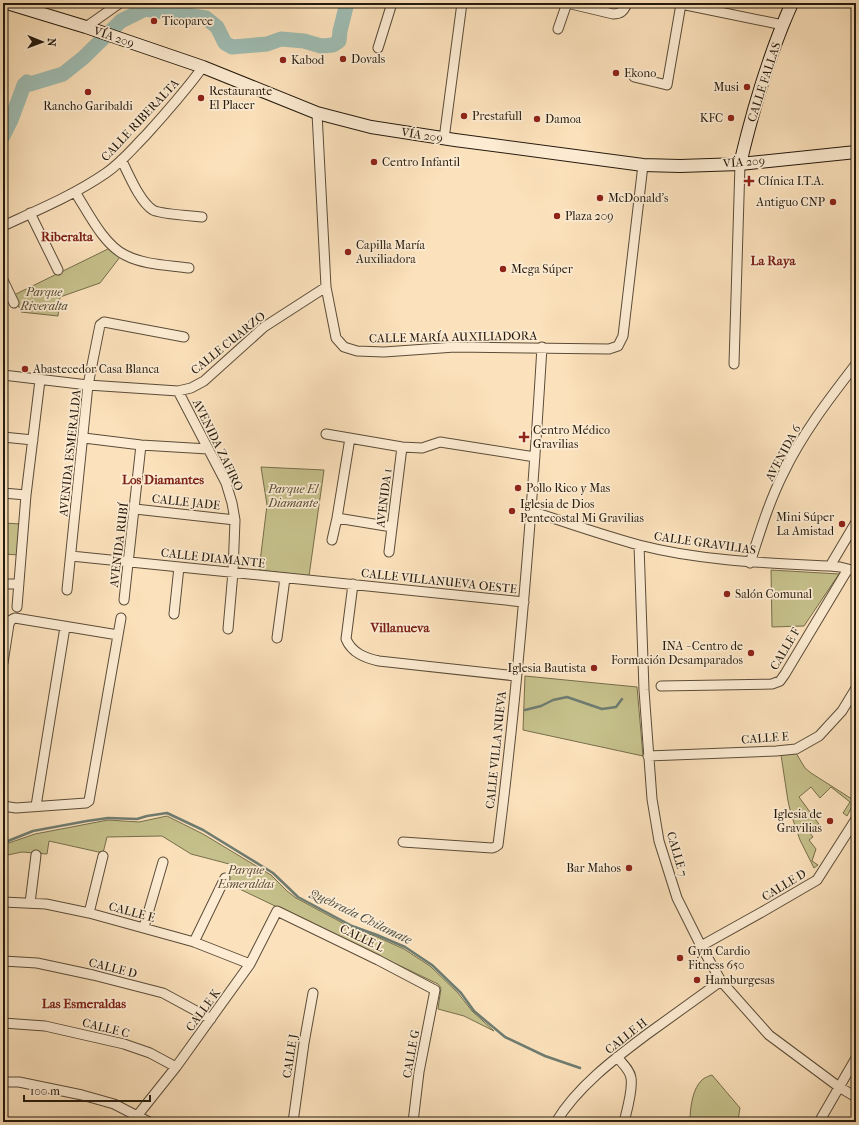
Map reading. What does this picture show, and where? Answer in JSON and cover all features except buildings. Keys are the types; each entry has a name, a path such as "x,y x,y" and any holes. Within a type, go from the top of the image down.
{"main road":[{"name":"VÍA 209","path":"7,3 203,67 317,113 371,127 444,139 643,165 680,166 740,164 856,152"},
{"name":"CALLE FALLAS","path":"740,164 760,90 782,25 792,3"}],"street":[{"path":"89,29 120,3"},
{"path":"378,48 392,3"},
{"path":"444,139 462,3"},
{"path":"558,29 567,3 613,14 620,14 625,9 627,3"},
{"path":"634,77 667,85 681,4 782,25"},
{"name":"CALLE RIBERALTA","path":"3,226 75,192 106,173 122,161 182,95 203,67"},
{"name":"CALLE MARÍA AUXILIADORA","path":"317,113 326,287 336,338 344,347 357,351 384,352 454,347 609,349 618,346 623,336 643,165"},
{"path":"122,161 141,196 147,205 154,211 202,217"},
{"path":"734,364 740,164"},
{"path":"75,192 100,232 112,245 124,254 150,263 189,268"},
{"path":"30,213 58,270"},
{"path":"3,280 14,303"},
{"name":"CALLE CUARZO","path":"3,375 88,385 178,391 191,388 204,381 264,327 326,287"},
{"name":"AVENIDA ESMERALDA","path":"67,590 84,438 88,385 100,325 104,322 184,337"},
{"name":"CALLE VILLA NUEVA","path":"403,842 492,848 498,845 509,760 524,602 542,347"},
{"name":"AVENIDA 6","path":"750,563 763,522 794,452 813,422 856,364"},
{"path":"17,607 26,495 40,380"},
{"name":"AVENIDA ZAFIRO","path":"178,391 226,483 232,503 235,520 233,572 228,629"},
{"path":"326,434 402,447 422,448 440,442 535,457"},
{"path":"3,437 32,440"},
{"path":"84,438 141,445 208,449"},
{"path":"332,540 350,438"},
{"name":"AVENIDA RUBÍ","path":"124,600 141,445"},
{"name":"AVENIDA 1","path":"389,552 402,447"},
{"path":"3,493 26,495"},
{"name":"CALLE JADE","path":"135,509 235,520"},
{"name":"CALLE GRAVILIAS","path":"530,511 639,545 708,558 750,563 830,566 852,570"},
{"path":"337,518 392,527"},
{"path":"830,566 856,522"},
{"name":"CALLE 7","path":"639,545 644,690 652,799 659,841 678,898 701,946 721,981 770,1035 839,1087 856,1097"},
{"name":"CALLE DIAMANTE","path":"71,556 353,584"},
{"path":"174,614 179,567"},
{"name":"CALLE F","path":"661,686 772,684 780,681 852,570"},
{"path":"277,638 285,578"},
{"path":"3,584 19,584"},
{"path":"353,584 346,639 348,644 359,654 379,661 516,676"},
{"name":"CALLE VILLANUEVA OESTE","path":"353,584 524,602"},
{"path":"3,663 9,624 11,620 15,618 118,635"},
{"path":"3,806 16,808 86,803 89,801 121,618"},
{"path":"36,806 65,627"},
{"name":"CALLE E","path":"648,756 776,751 796,748 819,736 831,724 842,711 856,688"},
{"name":"CALLE D","path":"701,946 817,880 856,819"},
{"path":"30,903 36,855"},
{"path":"89,913 103,856"},
{"path":"144,927 163,862"},
{"path":"194,942 225,878"},
{"name":"CALLE E","path":"3,902 46,904 89,913 194,942 250,964"},
{"name":"CALLE K","path":"137,1116 176,1067 250,964 277,911"},
{"name":"CALLE L","path":"277,911 378,960 435,990"},
{"name":"CALLE D","path":"3,961 37,963 93,975 163,993 211,1019"},
{"name":"CALLE H","path":"556,1122 586,1084 617,1057 721,981"},
{"name":"CALLE G","path":"413,1122 419,1072 435,990"},
{"name":"CALLE J","path":"293,1122 304,1043 313,993"},
{"name":"CALLE C","path":"3,1023 45,1026 124,1044 150,1053 176,1067"},
{"path":"617,1057 627,1069 631,1077 624,1122"},
{"path":"819,1122 856,1058"},
{"path":"3,1082 19,1082 82,1095 114,1104 149,1122"}],"green space":[{"name":"Parque Riveralta","path":"110,248 120,257 100,283 60,297 58,316 21,312 14,295"},
{"name":"Parque El Diamante","path":"261,467 324,470 309,576 259,570 267,505"},
{"path":"3,523 22,524 19,555 3,554"},
{"path":"771,570 839,574 804,626 772,627"},
{"path":"525,676 637,687 643,756 523,730"},
{"path":"796,753 805,768 811,773 855,801 847,816 843,813 850,802 831,787 820,798 811,787 799,797 821,827 810,833 813,837 809,840 816,849 812,861 818,865 814,868 800,840 788,801 781,755"},
{"name":"Parque Esmeraldas","path":"167,816 203,834 271,875 296,898 352,928 404,949 430,966 458,993 472,1011 494,1031 464,1016 438,1009 441,988 438,984 227,883 233,865 191,854 162,836 107,837 103,853 49,841 47,854 22,852 3,856 3,845 35,834 108,820 139,822"},
{"path":"712,1075 740,1108 738,1120 736,1122 690,1122 691,1105 696,1088 703,1079"}],"waterway":[{"path":"3,136 11,120 24,85 27,82 30,84 63,74 83,58 121,21 145,9 206,18 217,27 225,43 232,47 267,44 281,39 304,41 321,46 333,45 339,41 347,3"},
{"path":"525,710 541,706 553,700 567,697 602,709 616,707 622,699"},
{"name":"Quebrada Chilamate","path":"3,843 33,831 87,821 108,818 137,819 167,813 203,830 273,873 298,897 352,926 405,947 432,965 461,993 474,1011 505,1037 545,1056 580,1068"}],"place":[{"name":"Ticoparce","path":"154,21"},
{"name":"Dovals","path":"343,59"},
{"name":"Kabod","path":"283,60"},
{"name":"Ekono","path":"616,73"},
{"name":"Musi","path":"747,87"},
{"name":"Rancho Garibaldi","path":"88,92"},
{"name":"Restaurante El Placer","path":"201,98"},
{"name":"Prestafull","path":"464,116"},
{"name":"KFC","path":"731,118"},
{"name":"Damoa","path":"537,119"},
{"name":"Centro Infantil","path":"374,162"},
{"name":"Clínica I.T.A.","path":"749,181"},
{"name":"McDonald's","path":"600,198"},
{"name":"Antiguo CNP","path":"833,202"},
{"name":"Plaza 209","path":"557,216"},
{"name":"Capilla María Auxiliadora","path":"348,252"},
{"name":"Mega Súper","path":"503,269"},
{"name":"Abastecedor Casa Blanca","path":"25,369"},
{"name":"Centro Médico Gravilias","path":"524,437"},
{"name":"Pollo Rico y Mas","path":"518,488"},
{"name":"Iglesia de Dios Pentecostal Mi Gravilias","path":"512,511"},
{"name":"Mini Súper La Amistad","path":"842,524"},
{"name":"Salón Comunal","path":"727,594"},
{"name":"INA - Centro de Formación Desamparados","path":"751,653"},
{"name":"Iglesia Bautista","path":"594,668"},
{"name":"Iglesia de Gravilias","path":"830,821"},
{"name":"Bar Mahos","path":"629,868"},
{"name":"Gym Cardio Fitness 650","path":"680,958"},
{"name":"Hamburgesas","path":"697,980"}],"district":[{"name":"Riberalta","path":"67,236"},
{"name":"La Raya","path":"773,260"},
{"name":"Los Diamantes","path":"163,479"},
{"name":"Villanueva","path":"400,627"},
{"name":"Las Esmeraldas","path":"84,1003"}]}
